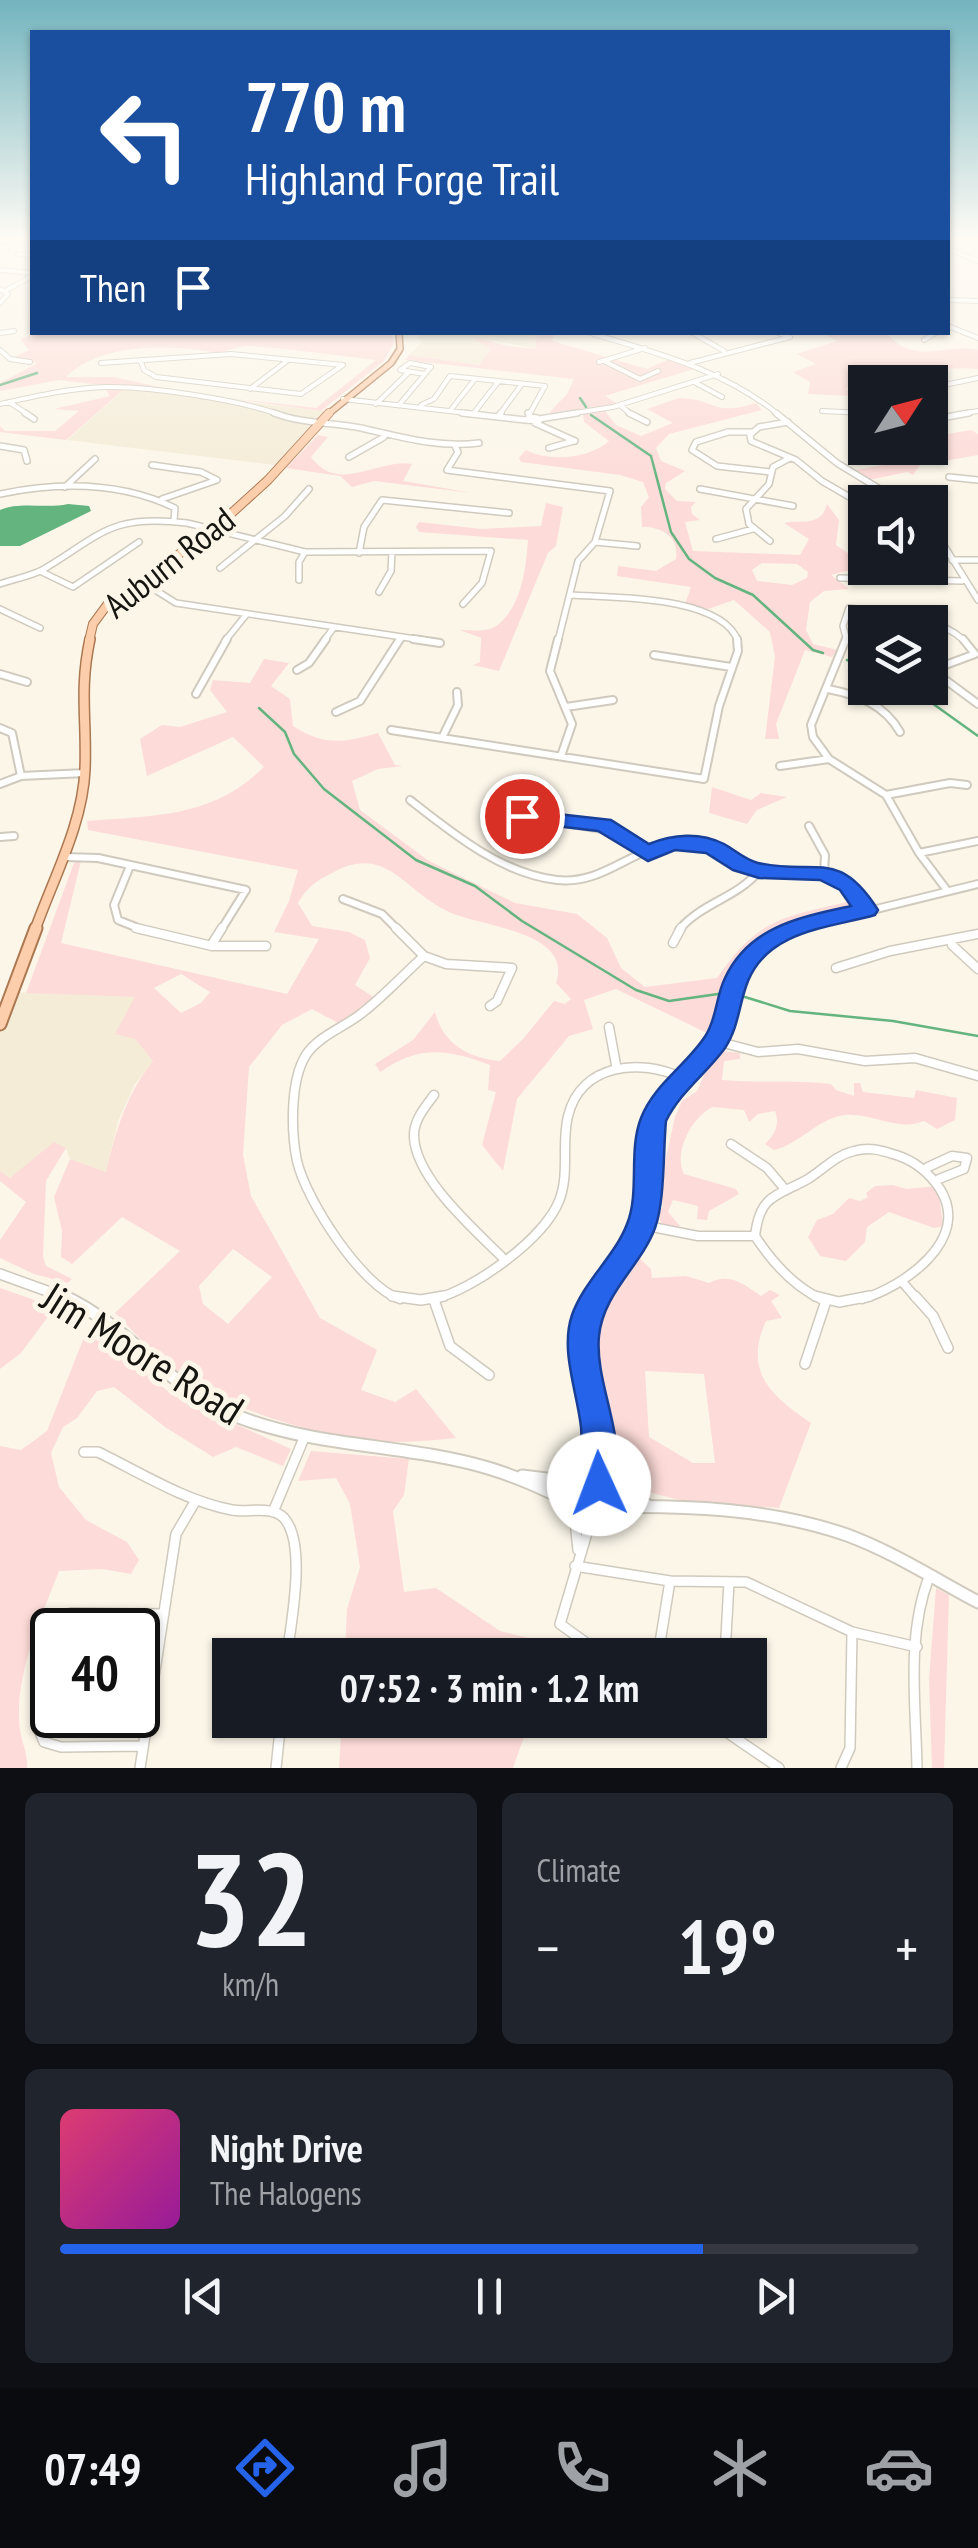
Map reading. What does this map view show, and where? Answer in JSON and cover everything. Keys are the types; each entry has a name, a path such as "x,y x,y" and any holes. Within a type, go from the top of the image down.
{"main road":[{"name":"Auburn Road","path":"0,1024 4,1001 80,807 86,771 81,679 87,640 102,610 213,530 268,480 343,398 392,363 400,350 399,335"}],"street":[{"path":"950,327 978,338"},
{"path":"0,333 14,331"},
{"path":"598,335 690,363 759,396 837,463 873,485"},
{"path":"695,335 725,352"},
{"path":"690,363 790,337 784,335"},
{"path":"924,340 932,335"},
{"path":"646,348 602,362 640,379 658,371"},
{"path":"0,350 10,359 30,362"},
{"path":"100,364 230,354 344,365 300,394 149,375 141,362"},
{"path":"250,389 288,360"},
{"path":"398,406 426,374 431,367 410,363 400,370 426,374"},
{"path":"376,404 410,371"},
{"path":"537,421 620,405 718,374"},
{"path":"201,383 210,375"},
{"path":"420,405 434,399 450,376 545,386 527,418"},
{"path":"948,384 978,378"},
{"path":"450,412 475,379"},
{"path":"172,394 184,381"},
{"path":"474,414 499,381"},
{"path":"694,382 722,397"},
{"path":"498,418 522,384"},
{"path":"0,404 92,386 260,406 287,418 359,428 384,437 455,446 479,443"},
{"path":"389,392 408,394"},
{"path":"343,398 498,418 527,418 575,441 549,448"},
{"path":"9,402 34,419"},
{"path":"620,405 631,416 647,422"},
{"path":"822,411 848,413"},
{"path":"948,417 978,411"},
{"path":"788,422 751,432 711,436 696,442 692,450 700,460 714,466 770,472 791,458"},
{"path":"751,432 751,441 758,447 791,458 848,495"},
{"path":"349,457 384,437"},
{"path":"0,446 24,450 27,460"},
{"path":"455,446 458,452 448,470 610,491 595,542 578,561 550,671 572,724 561,756"},
{"path":"64,488 94,458"},
{"path":"152,464 201,472 217,480 160,500"},
{"path":"770,472 769,484 745,514 753,529 770,541"},
{"path":"949,477 978,480"},
{"path":"0,494 64,488 129,490 175,508 174,520"},
{"path":"700,489 794,506"},
{"path":"220,568 310,490"},
{"path":"359,552 364,527 382,500 509,513"},
{"path":"0,584 41,572 86,538 110,527 138,520 174,520 306,552 492,551 482,582 463,604"},
{"path":"716,539 753,529"},
{"path":"41,572 73,588 139,542"},
{"path":"595,542 637,546"},
{"path":"299,580 299,562 306,552"},
{"path":"380,592 391,571 392,552"},
{"path":"948,554 978,600"},
{"path":"950,560 978,560"},
{"path":"840,578 962,581"},
{"path":"141,581 166,600 440,643"},
{"path":"390,730 704,780 710,737 739,645 734,629 705,610 571,595"},
{"path":"946,889 919,853 886,795 829,759 812,738 811,725 828,689 837,656 847,642 843,626 849,608 924,619 952,628 975,654 932,670 978,704"},
{"path":"0,609 40,628"},
{"path":"196,694 227,638 246,614"},
{"path":"297,670 309,663 334,627"},
{"path":"336,712 360,701 401,638"},
{"path":"654,655 731,666"},
{"path":"0,674 27,682"},
{"path":"828,689 874,703 895,721 900,732"},
{"path":"442,738 458,705 457,692"},
{"path":"566,707 613,700"},
{"path":"0,728 12,733 17,742 21,776"},
{"path":"780,766 829,759"},
{"path":"0,784 21,776 86,771"},
{"path":"886,795 950,783 966,784"},
{"path":"410,800 459,840 552,880 583,882 611,874 672,842 692,843 713,848 759,871 824,873 848,884 866,910"},
{"path":"522,816 604,825 648,854"},
{"path":"809,826 825,855 824,873"},
{"path":"0,838 14,836"},
{"path":"919,853 978,842"},
{"path":"63,857 130,866 246,890 212,944"},
{"path":"130,866 114,905 118,920 146,931 212,944 248,950 266,946"},
{"path":"673,942 689,915 738,892 759,871"},
{"path":"578,1551 570,1506 574,1480 584,1462 593,1422 584,1358 586,1317 642,1226 650,1132 663,1101 716,1041 729,1013 736,980 757,949 782,932 804,924 978,884"},
{"path":"343,899 382,914 424,956 446,964 512,968 497,1002 490,1006"},
{"path":"836,968 852,967 898,948 952,945 978,934"},
{"path":"952,945 978,968"},
{"path":"424,956 372,1009 318,1042 305,1055 299,1072 298,1166 360,1272 382,1292 416,1301 434,1300 462,1290 545,1223 558,1204 568,1116 577,1097 602,1072 616,1065 646,1064 682,1078"},
{"path":"609,1027 608,1040 616,1065"},
{"path":"716,1041 758,1052 798,1049 864,1061 915,1058 978,1076"},
{"path":"434,1094 418,1118 414,1136 418,1155 463,1219 502,1257"},
{"path":"731,1144 766,1168 784,1188"},
{"path":"874,1148 902,1154 928,1167 939,1179 949,1212 948,1236 933,1260 904,1284 860,1300 826,1301 767,1255 755,1236 759,1210 768,1197 784,1188 810,1177 848,1149 874,1148"},
{"path":"928,1167 952,1156 967,1158 964,1168 939,1179"},
{"path":"642,1226 684,1237 719,1240 755,1236"},
{"name":"Jim Moore Road","path":"0,1274 88,1308 111,1324 160,1371 196,1396 236,1416 304,1438 441,1454 521,1476 589,1478 601,1487"},
{"path":"904,1284 932,1316 948,1348"},
{"path":"434,1300 442,1337 452,1353 489,1375"},
{"path":"805,1364 826,1301"},
{"path":"579,1638 560,1624 578,1551 597,1510 601,1487 597,1427 593,1422"},
{"path":"273,1512 304,1438"},
{"path":"84,1452 98,1452 196,1500 237,1511 273,1512 284,1518 290,1531 295,1572 289,1638"},
{"name":"Jim Moore Road","path":"521,1476 570,1506 597,1510"},
{"path":"601,1487 647,1505"},
{"path":"140,1768 176,1534 196,1500"},
{"path":"597,1510 647,1505 816,1525 894,1556 978,1602"},
{"path":"575,1566 670,1581 746,1582 852,1632 917,1647"},
{"path":"916,1768 920,1594 929,1576"},
{"path":"661,1638 670,1581"},
{"path":"726,1638 729,1582"},
{"path":"160,1614 164,1614"},
{"path":"841,1768 850,1748 852,1632"},
{"path":"42,1738 44,1742 61,1746 143,1746"},
{"path":"276,1768 279,1738"},
{"path":"736,1738 779,1768"}],"shaded area":[{"path":"33,335 392,335 394,343 384,361 321,411 226,398 316,408 376,360 251,346 218,352 136,349 98,357 66,377 114,377 167,389 162,392 59,380 0,391 0,383 38,363 13,358 29,350 20,339"},
{"path":"539,335 535,340 539,349 475,338 491,349 480,365 409,355 422,342 418,338"},
{"path":"539,335 554,335 552,341 647,369 669,359 694,369 605,396 618,404 549,413 567,394 574,379 405,360 409,355 479,365 491,349 470,336 537,349 535,340"},
{"path":"826,335 888,335 921,352 978,350 978,369 948,369 948,365 848,365 848,396 808,394 810,382 793,372 816,364 797,354 837,341"},
{"path":"105,388 123,390 66,440 0,432 0,426 5,431 55,431 79,411 54,409 110,396"},
{"path":"126,388 330,412 283,466 67,440"},
{"path":"679,398 722,408 756,403 762,410 669,434 656,448 661,461 685,471 666,483 665,489 677,501 696,502 691,507 692,514 700,520 685,522 693,551 800,555 809,539 784,523 815,520 827,504 839,520 836,545 848,553 848,571 831,575 849,589 824,591 810,602 806,630 813,644 837,650 832,657 805,650 776,724 779,739 765,739 775,657 770,632 734,600 708,609 685,604 691,587 617,576 618,566 656,571 676,559 675,544 668,534 642,527 641,507 649,497 643,482 620,475 521,462 519,458 526,450 546,456 580,455 609,441 584,422 583,414 605,411 616,425 641,436 673,423 647,409","holes":["762,563 797,564 808,572 807,578 792,585 757,581 752,570"]},
{"path":"971,430 978,434 978,455 948,460 948,434"},
{"path":"318,435 328,437 311,457 334,473 412,464 403,481 472,493 374,481 352,487 340,476 286,468"},
{"path":"920,465 913,475 907,472 869,480 854,470"},
{"path":"546,503 563,507 556,546 548,553 499,671 473,665 480,662 481,638 460,630 491,629 507,616 521,585 528,540 419,532 416,527 419,522 482,529 541,526"},
{"path":"89,506 91,511 20,546 0,546 0,510"},
{"path":"264,659 289,663 271,686 290,699 293,726 314,737 334,741 378,733 395,765 403,766 378,769 352,781 360,810 429,861 515,903 577,914 607,938 621,968 645,987 717,978 746,943 774,923 851,901 856,908 785,927 754,945 733,974 713,1036 616,989 584,1000 593,1029 569,1036 517,1099 503,1171 482,1145 496,1092 488,1090 490,1065 434,1052 408,1057 380,1072 375,1064 413,1040 435,1012 444,1033 458,1047 477,1057 500,1061 554,1001 565,1004 571,999 556,983 558,965 551,952 520,933 447,911 381,866 351,865 321,879 305,893 298,903 312,926 349,932 365,940 370,958 355,985 375,998 360,1013 340,1024 312,1009 282,1025 249,1067 243,1155 251,1196 320,1318 377,1350 361,1390 395,1402 416,1389 456,1438 395,1442 339,1436 276,1420 191,1382 163,1361 115,1313 180,1251 122,1217 72,1264 61,1257 62,1231 54,1197 70,1159 106,1172 123,1114 153,1061 135,1039 115,1034 135,997 26,993 74,863 81,861 61,943 287,994 319,939 274,932 298,870 88,830 87,821 160,815 203,805 244,784 264,767 233,737 147,776 140,739 162,725 180,727 227,712 210,690 213,680 250,683","holes":["181,974 210,992 201,1003 181,1013 154,988","233,1249 272,1277 228,1324 203,1304 199,1286"]},
{"path":"712,787 751,800 761,793 787,797 757,810 747,824 709,813"},
{"path":"14,992 136,997 135,1039 153,1061 135,1084 118,1121 106,1172 70,1159 66,1148 9,1178 0,1171 0,1027"},
{"path":"722,1051 740,1053 740,1059 724,1061 722,1080 831,1084 836,1090 854,1096 854,1083 860,1083 863,1092 914,1098 916,1090 957,1098 955,1120 937,1129 924,1121 904,1124 845,1115 826,1121 774,1150 765,1144 776,1129 775,1111 758,1114 749,1122 744,1110 713,1107 698,1118 686,1136 681,1165 684,1174 736,1189 739,1194 709,1211 707,1220 697,1219 698,1206 673,1200 668,1212 680,1226 670,1229 661,1223 657,1213 663,1207 659,1189 675,1117 682,1101 697,1091"},
{"path":"54,1142 66,1148 46,1181 43,1256 46,1266 72,1279 68,1283 34,1274 0,1258 0,1240 26,1202 0,1181 0,1171 10,1178"},
{"path":"875,1186 906,1189 938,1186 943,1226 934,1228 889,1212 867,1227 865,1242 846,1261 820,1256 808,1237 817,1220 833,1214 849,1198 860,1201 868,1197 866,1193"},
{"path":"638,1257 651,1269 652,1278 686,1276 709,1283 730,1279 761,1296 770,1290 780,1295 771,1301 782,1318 766,1321 758,1355 760,1369 773,1392 811,1423 779,1508 665,1496 643,1490 611,1467 594,1345 596,1314","holes":["645,1371 704,1374 715,1463 693,1463 649,1437"]},
{"path":"0,1288 55,1307 21,1353 0,1369"},
{"path":"88,1327 174,1396 291,1449 283,1466 236,1447 213,1457 165,1427 114,1387 97,1391 77,1418 63,1427 51,1453 59,1487 86,1520 127,1542 139,1560 131,1574 102,1569 59,1571 45,1608 30,1608 30,1649 19,1710 27,1768 0,1768 0,1446 21,1450 47,1431"},
{"path":"311,1451 409,1459 404,1495 393,1511 404,1592 436,1588 500,1631 529,1638 346,1638 347,1609 360,1567 350,1504 336,1478 298,1481"},
{"path":"936,1588 949,1595 944,1768 932,1768 929,1680"},
{"path":"341,1738 524,1738 513,1768 339,1768"}],"waterway":[{"path":"0,385 37,373"},
{"path":"580,398 586,407"},
{"path":"591,415 651,456 671,532 689,559 715,578 753,595 813,650 823,653"},
{"path":"935,705 978,736"},
{"path":"259,708 285,732 294,754 324,789 416,860 475,886 522,921 636,990 669,1001 725,993"},
{"path":"745,997 790,1011 893,1021 978,1036"}],"route":[{"path":"522,816 604,825 648,854 672,842 692,843 713,848 759,871 824,873 848,884 866,910 804,924 782,932 757,949 736,980 729,1013 716,1041 663,1101 653,1121 642,1226 597,1296 586,1317 582,1340 593,1422 597,1427 599,1484"}]}
